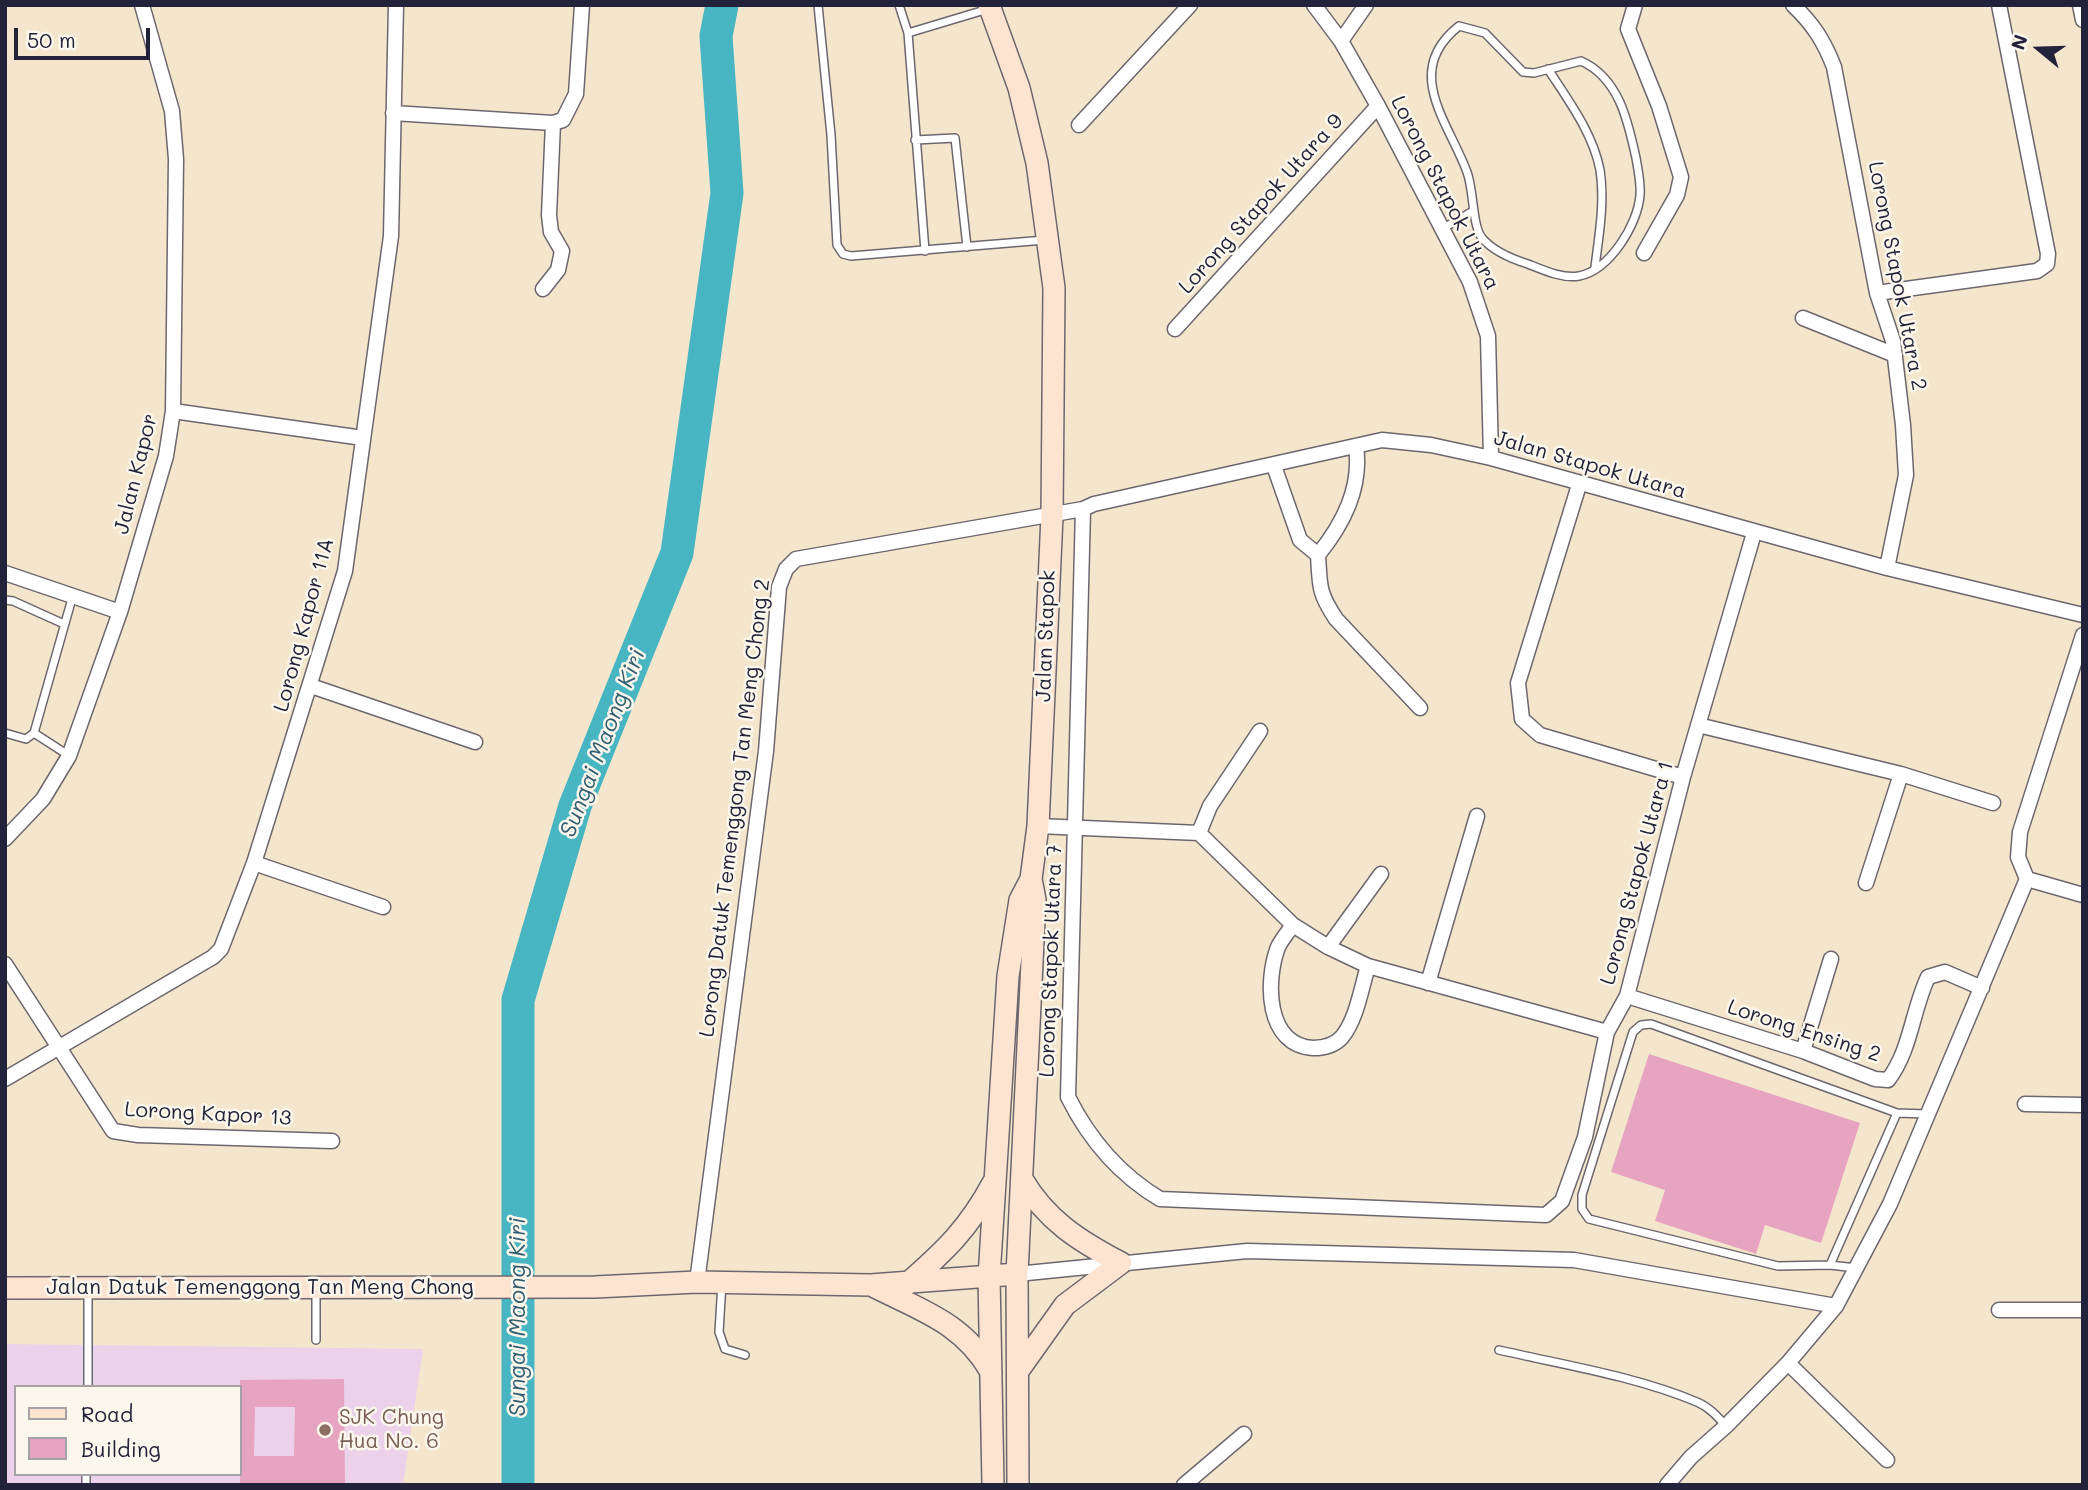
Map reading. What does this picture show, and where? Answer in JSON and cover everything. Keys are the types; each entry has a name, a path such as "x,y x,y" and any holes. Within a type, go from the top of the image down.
{"main road":[{"name":"Jalan Stapok","path":"989,7 1018,88 1037,163 1054,288 1052,516 1038,826 1031,879 1035,900 1017,1274 1018,1485"},
{"path":"993,1485 989,1277 1008,976 1020,900 1031,879"},
{"path":"907,1284 940,1257 974,1218 995,1179 998,1154"},
{"path":"1018,1371 1065,1305 1121,1263 1063,1229 1037,1204 1022,1179"},
{"name":"Jalan Datuk Temenggong Tan Meng Chong","path":"5,1289 596,1287 697,1282 871,1285 1017,1274"},
{"path":"871,1285 941,1320 973,1342 991,1372"}],"street":[{"name":"Jalan Kapor","path":"5,839 43,799 69,755 120,612 166,456 173,411 176,159 172,111 142,5"},
{"name":"Lorong Kapor 11A","path":"5,1079 213,957 221,949 254,863 345,571 391,236 396,5"},
{"path":"393,113 553,123 563,120 576,93 582,5"},
{"path":"1079,125 1190,5"},
{"name":"Lorong Stapok Utara","path":"1314,5 1341,41 1378,106 1469,282 1488,336 1491,458"},
{"path":"1341,41 1366,5"},
{"path":"1634,5 1628,29 1659,106 1681,177 1677,195 1644,253"},
{"name":"Lorong Stapok Utara 2","path":"1793,5 1811,21 1825,44 1834,67 1877,293 1895,355 1906,475 1886,568"},
{"path":"1877,293 2037,271 2047,264 2048,254 1999,5"},
{"path":"2080,5 2083,20"},
{"name":"Lorong Stapok Utara 9","path":"1175,329 1378,106"},
{"path":"543,289 558,270 562,251 551,232 549,215 553,123"},
{"path":"1802,318 1895,355"},
{"path":"173,411 363,438"},
{"name":"Jalan Stapok Utara","path":"1083,509 1094,504 1382,440 1419,443 1491,458 1579,485 1886,568 2083,615"},
{"path":"1356,446 1358,463 1341,526 1318,555 1319,592 1336,619 1420,708"},
{"path":"1274,466 1300,540 1318,555"},
{"path":"1579,485 1518,684 1522,719 1540,735 1683,777"},
{"name":"Lorong Datuk Temenggong Tan Meng Chong 2","path":"697,1282 766,751 779,587 786,569 796,559 1083,509"},
{"name":"Lorong Stapok Utara 7","path":"1083,509 1068,1097 1096,1144 1122,1170 1160,1199 1546,1215"},
{"name":"Lorong Stapok Utara 1","path":"1546,1215 1562,1201 1585,1137 1607,1032 1627,996 1683,777 1754,533"},
{"path":"5,573 120,612"},
{"path":"1667,1485 1691,1457 1788,1363 1836,1306 1890,1204 2027,879 2018,858 2020,832 2083,635"},
{"path":"311,686 475,742"},
{"path":"1698,725 1901,774 1993,803"},
{"path":"1199,833 1210,806 1260,732"},
{"path":"1866,883 1901,774"},
{"path":"1428,982 1477,816"},
{"path":"1038,826 1199,833 1293,925 1328,947 1368,966 1607,1032"},
{"path":"254,863 383,907"},
{"path":"1328,947 1381,874"},
{"path":"2027,879 2083,895"},
{"path":"1293,925 1279,945 1275,958 1271,1009 1284,1035 1302,1047 1325,1048 1341,1039 1351,1021 1368,966"},
{"path":"1803,1051 1830,960"},
{"name":"Lorong Kapor 13","path":"5,964 113,1131 138,1135 332,1141"},
{"name":"Lorong Ensing 2","path":"1627,996 1803,1051 1875,1079 1888,1080 1898,1067 1918,997 1928,977 1945,972 1982,988"},
{"path":"2025,1104 2083,1105"},
{"path":"1017,1274 1247,1251 1574,1260 1836,1306"},
{"path":"1999,1310 2083,1310"},
{"path":"1788,1363 1887,1460"},
{"path":"1184,1485 1244,1434"}],"lane":[{"path":"818,5 831,135 837,245 843,254 852,256 925,251 1049,239"},
{"path":"899,5 908,33 925,251"},
{"path":"908,33 989,7"},
{"path":"1459,26 1485,33 1523,72 1581,61 1610,80 1622,107 1636,159 1640,195 1633,220 1622,240 1595,267 1580,276 1558,274 1496,250 1481,237 1473,211 1475,203 1468,173 1445,127 1429,78 1445,37 1459,26"},
{"path":"1548,69 1582,122 1600,168 1602,208 1595,267"},
{"path":"915,140 955,138 967,247"},
{"path":"1442,229 1473,211"},
{"path":"5,733 26,738 34,733 73,594"},
{"path":"5,600 64,624"},
{"path":"34,733 69,755"},
{"path":"1857,1269 1830,1265 1778,1266 1590,1219 1582,1209 1582,1195 1633,1032 1641,1025 1651,1024 1897,1113 1927,1114"},
{"path":"1830,1265 1897,1113"},
{"path":"722,1283 719,1332 725,1349 746,1355"},
{"path":"316,1288 316,1340"},
{"path":"88,1290 88,1385"},
{"path":"1499,1350 1631,1382 1699,1402 1713,1411 1726,1426"}],"shaded area":[{"name":"SJK Chung Hua No. 6","path":"5,1344 423,1349 403,1485 5,1485"}],"building":[{"path":"1649,1054 1860,1123 1821,1243 1765,1225 1756,1254 1655,1221 1665,1190 1611,1172"},
{"path":"344,1379 345,1485 240,1485 240,1380","holes":["255,1407 295,1407 294,1456 254,1456"]}],"waterway":[{"name":"Sungai Maong Kiri","path":"518,1485 518,1000 575,806 677,553 727,193 716,36 722,5"}],"place":[{"name":"SJK Chung Hua No. 6","path":"325,1430"}]}
